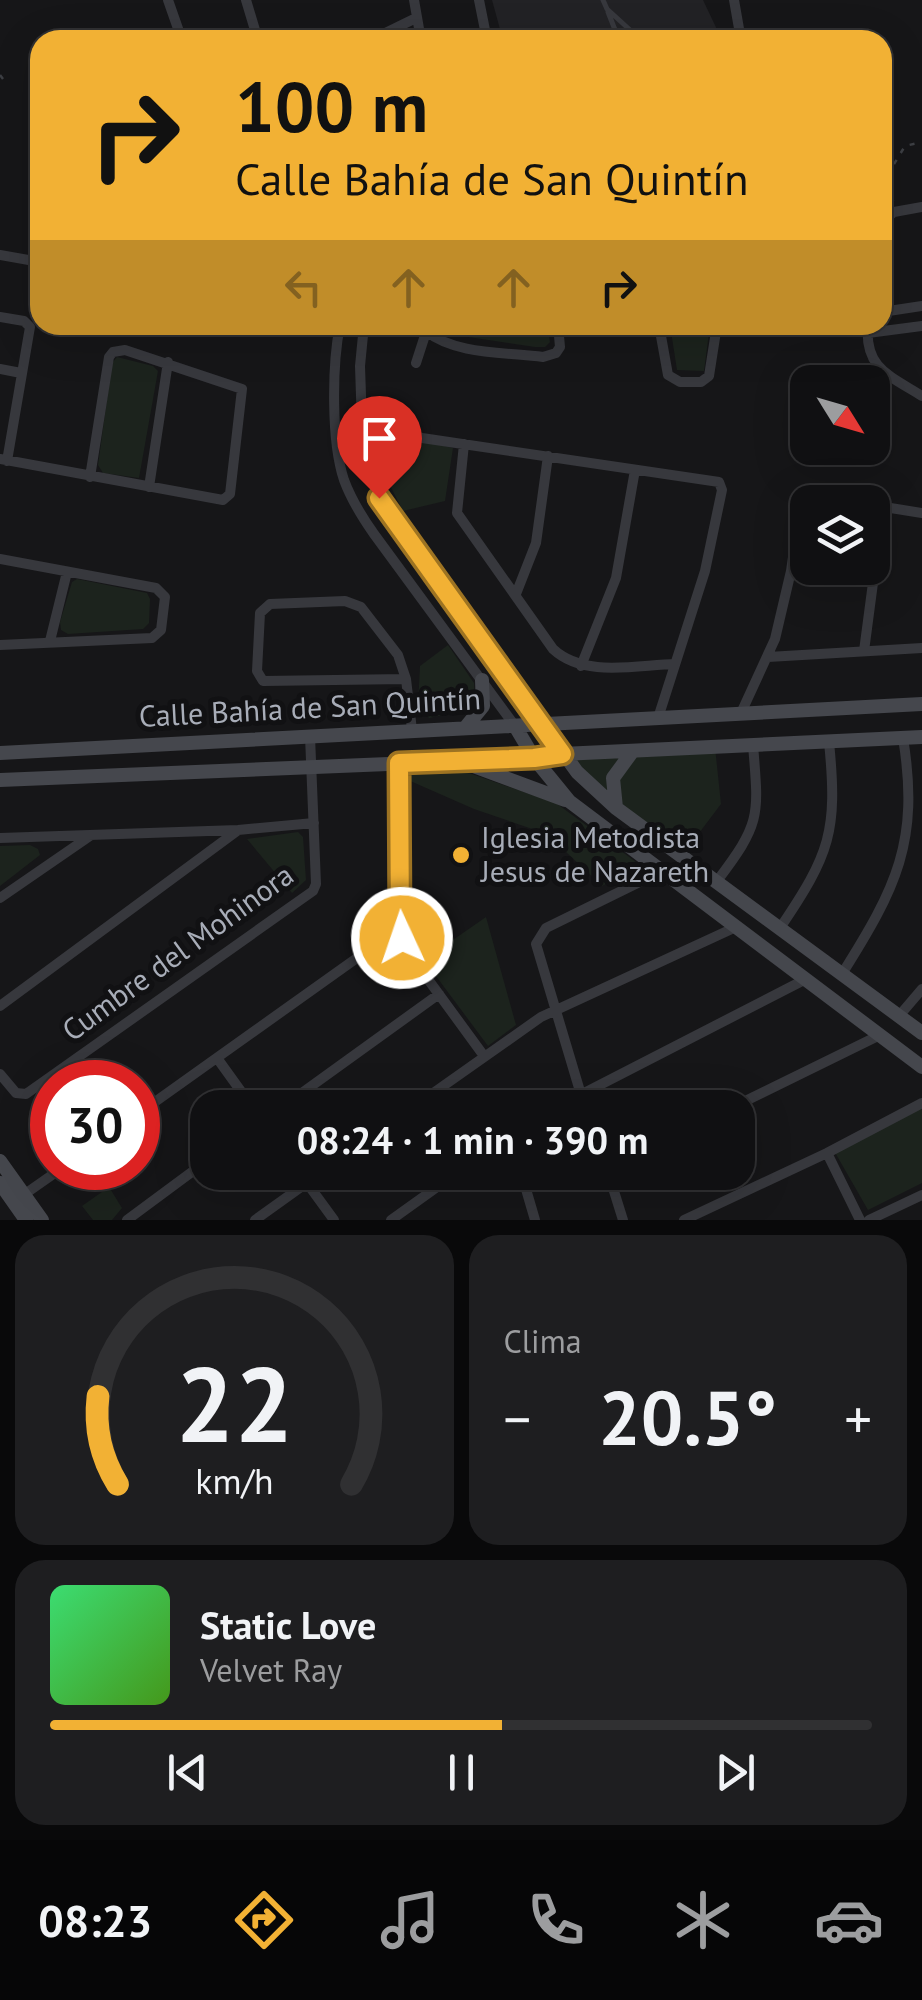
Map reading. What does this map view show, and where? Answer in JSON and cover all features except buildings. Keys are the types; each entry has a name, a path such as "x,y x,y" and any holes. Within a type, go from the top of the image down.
{"street":[{"path":"168,0 178,30"},
{"path":"246,0 255,30"},
{"path":"414,0 419,30"},
{"path":"479,0 485,30"},
{"path":"734,0 738,30"},
{"path":"391,30 416,18"},
{"path":"894,212 922,207"},
{"path":"0,255 30,260"},
{"path":"892,310 922,306"},
{"path":"0,317 24,321 30,327 3,460 90,477 220,500 230,494 242,389 122,349 109,358 90,477"},
{"path":"892,328 922,326"},
{"path":"339,335 336,404 343,478 366,523 482,680 534,758 569,801 922,1066"},
{"path":"363,335 360,366 363,456 379,498 562,754 616,808 922,1033"},
{"path":"416,363 425,335"},
{"path":"432,335 452,345 561,358 559,335"},
{"path":"661,335 668,376 680,382 706,380 715,335"},
{"path":"867,335 866,346 872,360 922,396"},
{"path":"149,487 168,362"},
{"path":"0,369 22,373"},
{"path":"361,417 422,438 719,482 705,571 658,718"},
{"path":"464,444 457,513 553,649 581,666 675,664"},
{"path":"516,594 536,543 548,456"},
{"path":"581,666 616,578 635,470"},
{"path":"890,508 922,512"},
{"path":"0,559 160,590 165,597 161,630 152,638 0,644"},
{"path":"50,641 67,572"},
{"path":"741,713 768,657 790,578"},
{"path":"864,650 870,585"},
{"path":"406,679 263,681 257,670 260,613 270,604 352,602 361,607 398,655 406,679 412,730"},
{"path":"768,657 922,648"},
{"path":"465,728 483,706 482,680"},
{"name":"Calle Bahía de San Quintín","path":"0,753 922,704"},
{"name":"Cumbre del Mohinora","path":"0,1074 16,1093 26,1094 310,894 316,884 310,736"},
{"path":"842,974 890,894 901,864 908,832 909,778 902,738"},
{"name":"Calle Bahía de San Quintín","path":"0,780 922,738"},
{"path":"780,928 806,890 828,846 832,811 829,742"},
{"path":"718,881 745,844 756,818 754,745"},
{"path":"616,808 613,778 632,752"},
{"path":"458,760 569,801"},
{"path":"399,763 400,928 407,948 484,1056"},
{"path":"0,838 238,830 314,823"},
{"path":"0,1006 238,830"},
{"path":"0,898 91,835"},
{"path":"578,1090 536,944 546,928 662,871"},
{"path":"437,1090 554,1010 736,927"},
{"path":"160,1098 400,928"},
{"path":"583,1090 806,979"},
{"path":"899,1016 922,989"},
{"path":"306,1090 439,994"},
{"path":"755,1096 880,1035"},
{"path":"217,1058 239,1090"},
{"path":"684,1220 828,1154 922,1103"},
{"path":"828,1154 860,1220"},
{"path":"0,1162 26,1220"},
{"path":"127,1220 190,1173"},
{"path":"1,1187 42,1220"},
{"path":"19,1198 30,1190"},
{"path":"255,1220 297,1190"},
{"path":"312,1190 334,1220"},
{"path":"392,1220 433,1190"},
{"path":"525,1190 530,1218"},
{"path":"614,1190 623,1220"},
{"path":"869,1220 922,1194"}],"lane":[{"path":"603,0 615,30"},
{"path":"608,9 630,30"}],"path":[{"path":"892,167 905,146 922,142"},
{"path":"892,199 894,212"}],"shaded area":[{"path":"492,0 703,0 717,30 500,30"},
{"path":"455,335 549,335 550,342 545,347"},
{"path":"672,335 709,335 704,371 677,370"},
{"path":"117,357 153,366 158,371 139,478 103,473 98,465 112,363"},
{"path":"381,430 453,448 445,501 403,511 377,460 374,436"},
{"path":"77,579 147,593 149,623 143,629 68,634 61,630 72,582"},
{"path":"448,645 474,683 475,704 469,710 429,718 418,705 420,666"},
{"path":"715,747 721,804 681,857 616,809 567,754"},
{"path":"463,771 556,803 640,865 602,886 547,834 474,809 408,780 405,773"},
{"path":"298,832 303,837 306,880 292,893 247,839"},
{"path":"30,845 40,855 0,886 0,846"},
{"path":"486,917 516,1025 488,1046 424,960"},
{"path":"922,1104 922,1183 868,1210 833,1149"},
{"path":"111,1190 122,1208 112,1220 93,1220 82,1206"}],"place":[{"name":"Iglesia Metodista Jesus de Nazareth","path":"461,855"}],"route":[{"path":"379,498 562,754 399,763 402,938"}]}
